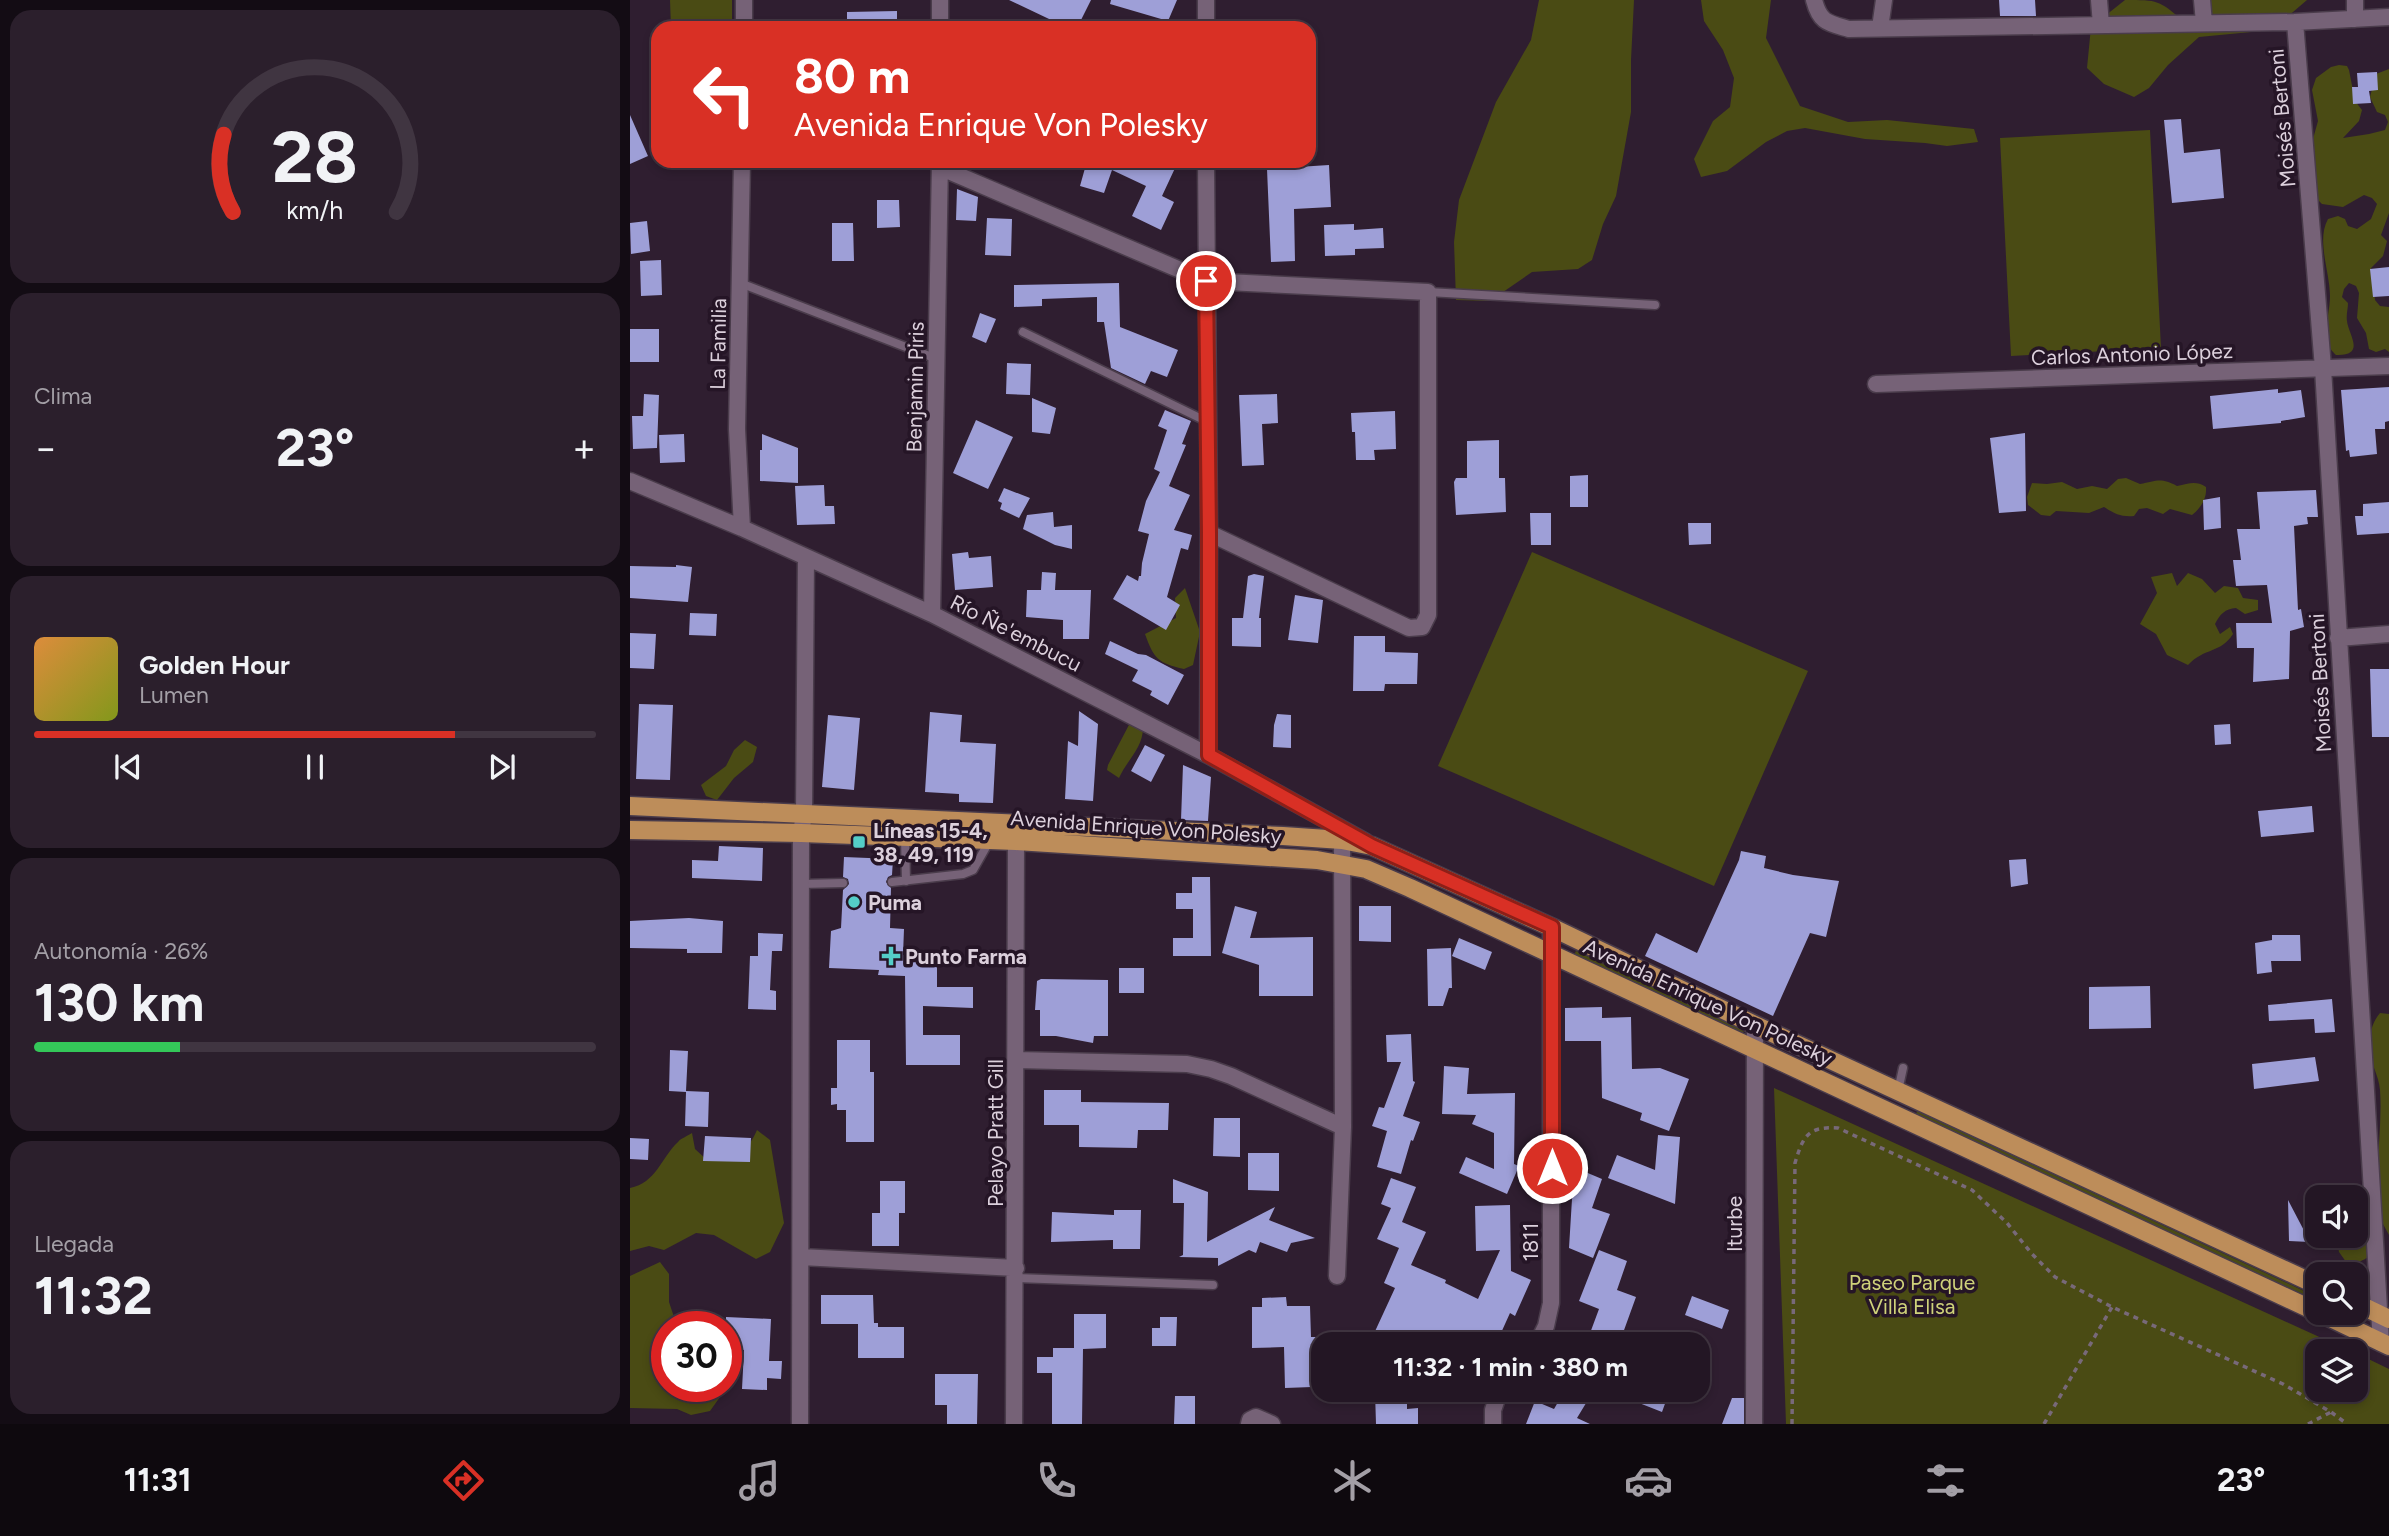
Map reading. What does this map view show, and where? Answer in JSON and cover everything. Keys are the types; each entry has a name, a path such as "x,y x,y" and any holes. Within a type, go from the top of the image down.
{"main road":[{"name":"Avenida Enrique Von Polesky","path":"630,806 1342,840 1372,846 1552,927 1755,1025 2305,1279"},
{"name":"Avenida Enrique Von Polesky","path":"630,830 1016,841 1341,863 1366,869 1552,953 2305,1306"},
{"path":"1889,1112 1898,1091"},
{"path":"2368,1309 2384,1317"},
{"name":"Avenida Enrique Von Polesky","path":"2344,1325 2385,1345"}],"street":[{"path":"744,0 744,21"},
{"path":"940,0 940,21"},
{"path":"1206,0 1206,21"},
{"path":"1814,0 1818,15 1827,22 1849,29 2295,22 2389,17"},
{"path":"1880,28 1884,0"},
{"path":"2099,0 2102,25"},
{"path":"2202,0 2204,23"},
{"path":"2355,0 2355,19"},
{"name":"Moisés Bertoni","path":"2295,22 2323,368 2385,1345"},
{"name":"La Familia","path":"742,168 737,429 742,527"},
{"name":"Benjamin Piris","path":"932,614 939,168"},
{"path":"948,168 1206,281 1428,292 1428,615 1422,627 1409,628 1209,533"},
{"path":"1206,168 1209,755"},
{"name":"Carlos Antonio López","path":"1876,384 2389,366"},
{"name":"Río Ñe'embucu","path":"630,481 742,527 932,614 1209,755 1372,846"},
{"path":"800,1424 801,833 804,814 806,557"},
{"path":"2339,638 2389,634"},
{"path":"1337,1276 1343,1127 1342,840"},
{"name":"Pelayo Pratt Gill","path":"1014,1424 1016,841"},
{"name":"1811","path":"1543,1332 1551,1303 1552,927"},
{"name":"Iturbe","path":"1754,1424 1755,1025"},
{"path":"1016,1060 1186,1065 1211,1069 1343,1127"},
{"path":"802,1257 1016,1273"},
{"path":"1493,1424 1496,1402"},
{"path":"1249,1424 1250,1420 1256,1417 1272,1424"}],"lane":[{"path":"740,282 937,359"},
{"path":"1428,292 1654,304"},
{"path":"1023,332 1208,422"},
{"path":"905,837 906,881"},
{"path":"892,882 963,874 973,870 990,840"},
{"path":"801,884 843,883"},
{"path":"1898,1091 1903,1068"},
{"path":"1016,1273 1213,1285"}],"path":[{"path":"1792,1424 1795,1163 1804,1139 1814,1130 1824,1127 1838,1128 1972,1190 2007,1223 2055,1277 2112,1307 2283,1384 2332,1412 2347,1424"},
{"path":"2044,1424 2112,1307"},
{"path":"2308,1424 2332,1412"}],"green space":[{"path":"670,0 732,0 732,21 671,21"},
{"path":"1539,0 1634,0 1631,112 1616,196 1603,224 1592,260 1578,269 1532,272 1490,301 1456,300 1454,242 1459,200 1496,102 1531,40"},
{"path":"1701,0 1771,0 1766,38 1800,106 1848,122 1887,120 1974,129 1978,142 1947,146 1865,139 1805,128 1787,131 1766,142 1727,171 1701,177 1694,159 1713,121 1730,107 1734,78 1723,50 1704,21"},
{"path":"2125,0 2157,3 2183,21 2197,18 2200,0 2307,0 2272,30 2199,37 2168,65 2149,88 2134,97 2104,84 2087,68 2091,27"},
{"path":"2347,66 2355,101 2362,110 2359,121 2343,138 2385,130 2388,122 2385,115 2377,112 2370,97 2376,74 2389,69 2389,213 2381,235 2387,241 2383,256 2371,268 2375,300 2380,306 2389,307 2389,352 2385,349 2376,352 2369,349 2366,333 2357,318 2359,293 2356,286 2349,283 2342,297 2348,303 2347,321 2353,348 2351,352 2336,355 2327,340 2330,296 2323,246 2325,227 2328,219 2338,216 2345,219 2348,226 2357,229 2371,219 2377,204 2364,195 2343,207 2322,204 2316,198 2311,146 2318,121 2312,90 2316,78 2331,67"},
{"path":"2150,130 2161,348 2011,356 2000,138"},
{"path":"2126,478 2140,484 2158,480 2177,486 2199,484 2206,487 2206,495 2201,506 2192,515 2170,509 2163,514 2147,508 2139,509 2134,516 2125,516 2104,507 2089,513 2056,511 2050,516 2041,515 2028,505 2027,497 2032,483 2062,482 2077,489 2092,486 2107,489 2118,479"},
{"path":"1532,552 1808,671 1714,886 1438,766"},
{"path":"2172,573 2177,586 2188,573 2202,579 2215,593 2224,586 2238,588 2243,598 2258,600 2258,610 2245,614 2236,608 2223,613 2215,624 2220,634 2230,627 2233,634 2223,645 2200,655 2188,665 2167,655 2156,634 2140,624 2157,593 2151,577"},
{"path":"1185,588 1200,632 1193,665 1184,669 1158,659 1145,634 1176,618 1175,598"},
{"path":"1131,721 1143,725 1143,733 1138,747 1119,778 1107,770 1108,765"},
{"path":"745,740 757,747 753,762 734,778 717,800 706,796 701,785 726,766 734,750"},
{"path":"1576,951 1744,1031 1741,1034 1574,955"},
{"path":"2380,1013 2389,1014 2389,1235 2383,1224 2381,1238 2375,1250 2359,1262 2346,1262 2338,1248 2368,1248 2368,1211 2382,1220 2378,1188 2380,1090 2369,1043 2375,1020"},
{"name":"Paseo Parque Villa Elisa","path":"1774,1088 2324,1339 2305,1339 2305,1402 2368,1402 2368,1359 2389,1369 2389,1424 1786,1424"},
{"path":"1917,1111 2305,1291 2305,1295 1916,1115"},
{"path":"757,1130 770,1140 784,1223 770,1252 756,1259 714,1235 696,1233 664,1250 649,1246 630,1251 630,1188 646,1181 679,1141 692,1133 695,1149 707,1160 743,1150"},
{"path":"660,1262 669,1274 669,1302 672,1311 651,1311 651,1402 716,1402 710,1411 691,1415 677,1409 630,1408 630,1276"}],"building":[{"path":"1009,0 1091,0 1080,21 1053,21"},
{"path":"1111,0 1177,0 1168,21 1110,4"},
{"path":"1999,0 2035,0 2036,16 2000,16"},
{"path":"897,11 897,21 847,21 847,12"},
{"path":"2377,72 2378,90 2369,91 2371,103 2353,104 2352,87 2358,87 2357,73"},
{"path":"630,115 648,156 630,164"},
{"path":"2181,119 2184,153 2220,149 2224,198 2172,203 2164,120"},
{"path":"1329,165 1331,207 1294,209 1295,261 1271,262 1267,169 1316,168 1316,166"},
{"path":"1085,168 1175,168 1162,196 1174,202 1161,230 1132,216 1146,186 1112,170 1104,193 1080,186"},
{"path":"957,189 978,197 976,221 956,220"},
{"path":"877,200 899,200 900,227 877,228"},
{"path":"987,218 1012,219 1011,256 985,255"},
{"path":"647,221 650,251 631,254 630,223"},
{"path":"832,223 853,223 854,261 832,261"},
{"path":"1354,224 1354,230 1383,228 1384,248 1355,249 1355,255 1325,256 1324,225"},
{"path":"661,260 662,295 641,296 640,261"},
{"path":"2389,267 2389,296 2373,297 2370,269"},
{"path":"1119,283 1120,327 1178,350 1167,377 1151,371 1145,384 1111,368 1104,322 1097,322 1097,297 1042,299 1042,306 1014,307 1014,285"},
{"path":"980,313 996,319 986,343 972,337"},
{"path":"630,329 659,329 659,362 630,362"},
{"path":"1007,363 1031,364 1030,395 1006,394"},
{"path":"2389,387 2389,421 2385,422 2385,429 2375,429 2377,454 2350,457 2349,450 2346,451 2341,390"},
{"path":"2278,389 2278,393 2301,390 2305,417 2281,423 2213,429 2210,396"},
{"path":"644,394 659,395 657,448 633,449 632,416 643,416"},
{"path":"1277,394 1278,423 1262,424 1264,465 1242,466 1239,395"},
{"path":"1032,398 1056,408 1050,434 1032,432"},
{"path":"1165,410 1191,421 1182,444 1186,445 1169,486 1190,495 1174,530 1192,535 1188,550 1181,548 1167,597 1180,605 1166,630 1113,599 1127,575 1138,581 1141,576 1149,534 1138,531 1146,501 1160,472 1154,469 1167,430 1158,426"},
{"path":"1395,411 1396,449 1374,450 1375,460 1356,460 1351,413"},
{"path":"976,420 1013,437 988,489 953,473"},
{"path":"2025,433 2026,511 1999,513 1990,438"},
{"path":"684,434 685,462 660,463 659,435"},
{"path":"762,434 798,448 798,483 760,481"},
{"path":"1499,440 1499,478 1505,478 1506,512 1456,515 1454,482 1456,478 1467,478 1467,441"},
{"path":"1588,475 1588,507 1570,507 1570,476"},
{"path":"824,485 825,506 834,506 835,524 797,525 795,486"},
{"path":"1004,488 1030,498 1019,518 1000,509 1002,503 998,501"},
{"path":"2316,490 2318,517 2307,517 2308,524 2294,526 2298,610 2301,609 2304,627 2290,631 2289,679 2253,682 2254,648 2237,648 2236,623 2272,623 2267,585 2236,586 2233,560 2241,560 2237,529 2260,529 2257,492"},
{"path":"2220,497 2221,528 2204,530 2203,500"},
{"path":"2389,502 2389,533 2357,535 2355,516 2363,516 2363,504"},
{"path":"1053,512 1054,527 1072,525 1072,549 1055,545 1023,529 1027,515"},
{"path":"1530,513 1551,513 1551,545 1531,545"},
{"path":"1688,523 1711,523 1711,544 1689,545"},
{"path":"968,552 969,558 991,556 993,587 955,590 952,554"},
{"path":"630,566 692,567 688,602 630,598"},
{"path":"1042,572 1056,573 1055,590 1091,590 1089,639 1063,639 1063,620 1026,617 1027,590 1041,590"},
{"path":"1248,576 1264,576 1259,618 1261,647 1232,646 1232,618 1243,618"},
{"path":"1295,595 1323,600 1318,643 1288,640"},
{"path":"690,613 717,614 716,636 689,635"},
{"path":"630,633 656,634 654,669 630,668"},
{"path":"1354,636 1385,636 1385,652 1418,653 1417,684 1385,684 1384,691 1353,691"},
{"path":"1110,641 1146,655 1184,675 1168,705 1150,695 1152,691 1132,681 1138,670 1105,654"},
{"path":"2370,669 2389,669 2389,737 2372,737"},
{"path":"639,704 673,705 670,780 636,779"},
{"path":"1079,711 1098,724 1093,801 1065,799 1068,741 1078,746"},
{"path":"930,712 962,715 960,742 996,744 993,803 959,802 959,794 925,792"},
{"path":"1277,714 1291,715 1291,748 1273,747"},
{"path":"828,715 860,718 854,790 822,787"},
{"path":"2230,724 2231,744 2215,745 2214,725"},
{"path":"1145,745 1165,755 1151,782 1131,771"},
{"path":"1183,765 1211,777 1208,821 1181,820"},
{"path":"2312,806 2314,832 2261,837 2258,811"},
{"path":"719,846 763,848 762,881 692,878 692,860 718,861"},
{"path":"1741,851 1766,856 1764,868 1839,881 1826,937 1810,933 1773,1016 1645,956 1656,933 1697,953"},
{"path":"844,857 893,859 892,875 886,882 891,888 890,928 904,929 903,955 937,955 937,987 973,987 973,1008 923,1006 923,1035 960,1035 960,1065 906,1065 905,976 878,975 879,970 829,968 831,931 841,928 843,890 849,884 848,879 843,877"},
{"path":"2026,859 2028,884 2011,887 2009,860"},
{"path":"1192,877 1210,877 1211,956 1173,956 1173,938 1193,938 1193,909 1176,909 1176,893 1192,893"},
{"path":"1235,906 1257,912 1250,938 1313,937 1313,996 1259,996 1259,965 1222,953"},
{"path":"1359,906 1391,906 1391,942 1359,941"},
{"path":"689,918 723,921 722,953 630,948 630,921"},
{"path":"758,933 783,934 782,951 772,951 770,990 776,991 776,1010 748,1009 750,956 758,956"},
{"path":"2272,935 2300,935 2301,961 2271,961 2272,972 2257,974 2255,943 2272,940"},
{"path":"1459,938 1492,952 1485,970 1452,956"},
{"path":"1451,948 1452,988 1449,988 1443,1006 1428,1006 1427,949"},
{"path":"1119,968 1144,968 1144,993 1119,993"},
{"path":"1108,980 1108,1036 1094,1036 1093,1043 1040,1036 1040,1010 1035,1010 1037,981"},
{"path":"2150,986 2151,1028 2089,1029 2089,987"},
{"path":"2332,999 2335,1032 2315,1033 2314,1019 2269,1021 2268,1005"},
{"path":"1602,1007 1602,1018 1631,1017 1632,1069 1660,1068 1689,1079 1669,1131 1640,1120 1642,1113 1602,1098 1601,1041 1565,1041 1565,1008"},
{"path":"1411,1034 1415,1082 1403,1116 1420,1122 1413,1141 1411,1140 1401,1174 1377,1167 1387,1131 1372,1126 1379,1107 1384,1108 1401,1062 1387,1062 1386,1035"},
{"path":"837,1040 870,1040 870,1072 874,1072 874,1142 846,1142 846,1110 837,1110 837,1104 831,1105 831,1088 837,1088"},
{"path":"670,1050 688,1051 686,1091 709,1092 708,1127 685,1126 686,1092 669,1091"},
{"path":"2315,1057 2319,1081 2254,1089 2252,1064"},
{"path":"1444,1066 1469,1068 1467,1094 1515,1093 1514,1164 1519,1166 1507,1194 1459,1173 1466,1157 1494,1169 1494,1133 1472,1124 1476,1115 1442,1114"},
{"path":"1044,1090 1081,1090 1081,1102 1169,1103 1168,1130 1138,1130 1137,1148 1079,1147 1079,1125 1044,1125"},
{"path":"1214,1118 1240,1118 1240,1157 1213,1156"},
{"path":"1658,1135 1680,1137 1675,1204 1608,1178 1617,1155 1655,1170"},
{"path":"705,1136 751,1138 750,1162 703,1161"},
{"path":"630,1138 649,1139 648,1160 630,1159"},
{"path":"1248,1153 1279,1153 1279,1191 1248,1190"},
{"path":"1583,1171 1602,1179 1592,1208 1610,1214 1593,1258 1569,1248 1572,1199"},
{"path":"1391,1178 1416,1187 1402,1222 1426,1232 1411,1265 1446,1280 1445,1283 1478,1299 1500,1250 1476,1251 1475,1206 1510,1205 1511,1271 1531,1280 1515,1316 1510,1313 1501,1332 1375,1332 1395,1288 1384,1283 1399,1248 1377,1239 1391,1208 1381,1204"},
{"path":"1173,1179 1208,1192 1207,1242 1275,1207 1269,1220 1315,1238 1291,1243 1287,1252 1260,1242 1256,1253 1249,1250 1218,1266 1218,1258 1179,1257 1183,1255 1184,1203 1173,1203"},
{"path":"880,1181 905,1181 905,1213 899,1213 899,1246 872,1246 872,1213 880,1213"},
{"path":"2288,1200 2305,1232 2305,1242 2289,1241"},
{"path":"1114,1210 1141,1210 1140,1249 1113,1249 1113,1240 1051,1242 1052,1212 1114,1215"},
{"path":"1599,1250 1627,1261 1617,1290 1636,1297 1623,1332 1590,1332 1599,1309 1579,1301"},
{"path":"821,1295 873,1295 874,1323 878,1323 878,1327 904,1327 904,1358 858,1358 858,1324 821,1324"},
{"path":"1692,1296 1729,1310 1722,1329 1685,1315"},
{"path":"1286,1297 1287,1306 1310,1306 1311,1387 1285,1388 1284,1347 1252,1348 1252,1307 1262,1307 1262,1298"},
{"path":"1074,1314 1106,1314 1106,1348 1083,1349 1082,1424 1052,1424 1052,1373 1037,1373 1037,1357 1053,1357 1053,1348 1074,1348"},
{"path":"1160,1317 1177,1317 1176,1346 1152,1346 1152,1328 1160,1328"},
{"path":"742,1318 771,1319 769,1361 782,1361 781,1379 767,1378 767,1390 742,1389"},
{"path":"935,1374 978,1374 977,1424 947,1424 947,1405 935,1405"},
{"path":"1175,1396 1195,1396 1195,1424 1174,1424"},
{"path":"1732,1398 1744,1398 1744,1424 1722,1424"},
{"path":"1375,1402 1407,1402 1407,1409 1418,1408 1418,1424 1376,1424"},
{"path":"1535,1402 1554,1409 1558,1402 1587,1402 1577,1418 1590,1424 1526,1424"},
{"path":"1637,1402 1666,1402 1662,1412"}],"place":[{"name":"Líneas 15-4, 38, 49, 119","path":"859,842"},
{"name":"Puma","path":"854,902"},
{"name":"Punto Farma","path":"891,956"}],"route":[{"path":"1206,281 1209,755 1372,846 1552,927 1552,1168"}]}
